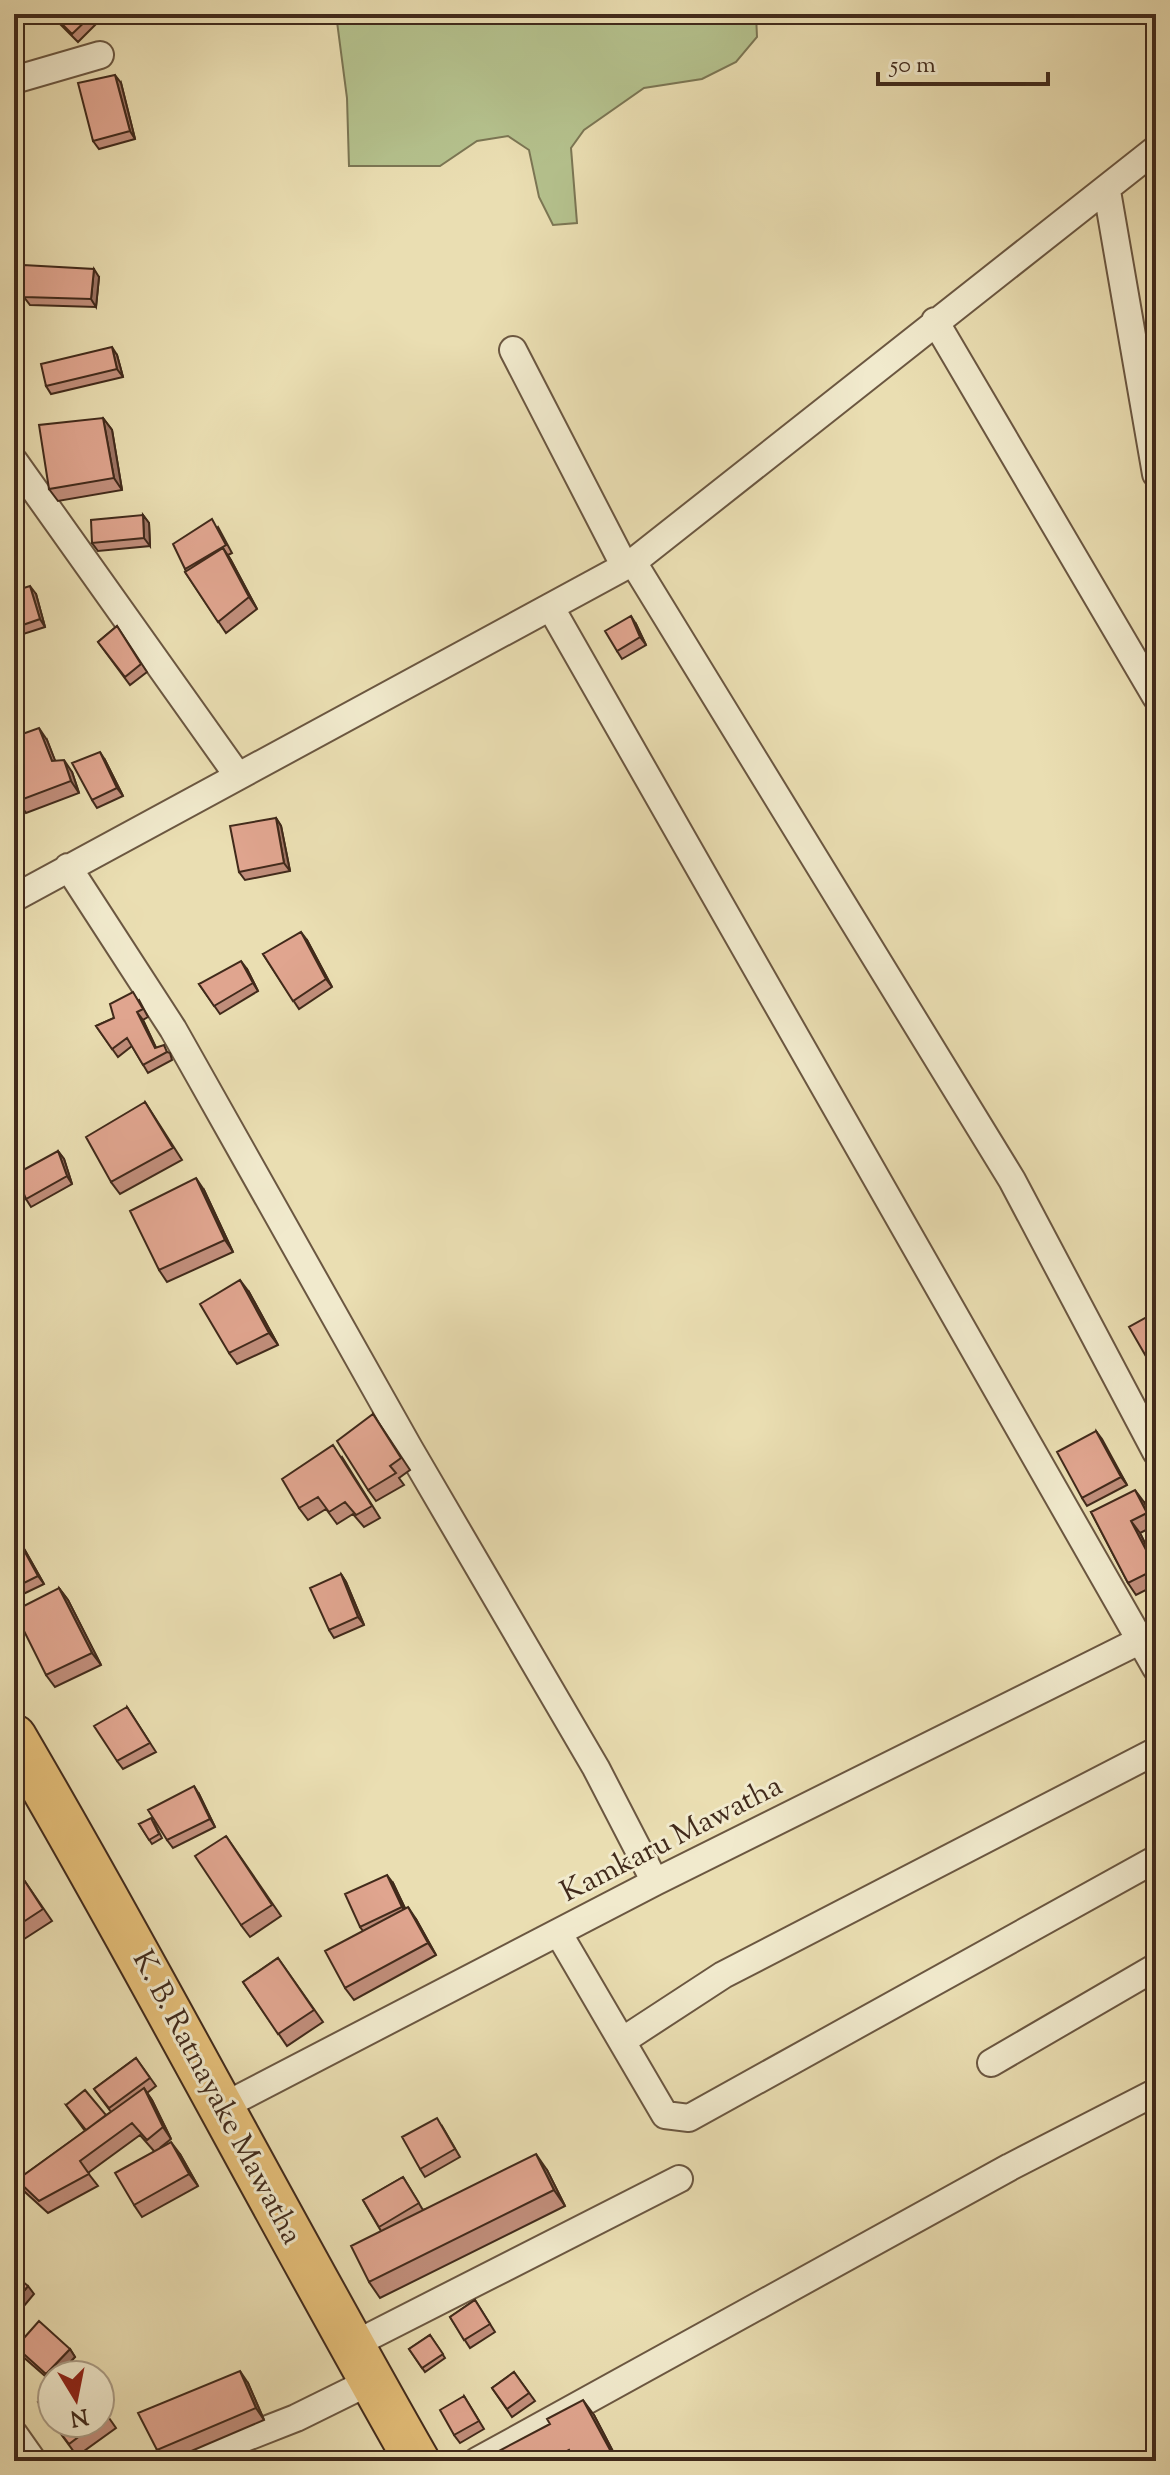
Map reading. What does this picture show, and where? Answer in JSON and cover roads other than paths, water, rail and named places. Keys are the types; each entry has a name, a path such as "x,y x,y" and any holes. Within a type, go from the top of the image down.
{"highway":[{"name":"K. B. Ratnayake Mawatha","path":"14,1737 118,1915 220,2108 417,2461"}],"street":[{"path":"14,80 100,55"},
{"path":"14,898 629,564 935,321 1107,191 1156,149"},
{"path":"1107,191 1156,474"},
{"path":"935,321 1156,697"},
{"path":"513,350 629,564 1012,1180 1156,1452"},
{"path":"14,461 238,776"},
{"path":"551,608 1149,1636 1156,1668"},
{"path":"68,867 173,1029 409,1448 596,1768 655,1882"},
{"name":"Kamkaru Mawatha","path":"220,2108 655,1882 1149,1636"},
{"path":"622,2041 723,1975 1156,1751"},
{"path":"559,1934 665,2115 689,2118 1156,1859"},
{"path":"991,2063 1156,1967"},
{"path":"477,2461 1010,2167 1156,2092"},
{"path":"186,2461 296,2418 361,2363 679,2179"},
{"path":"14,2434 33,2461"}]}
